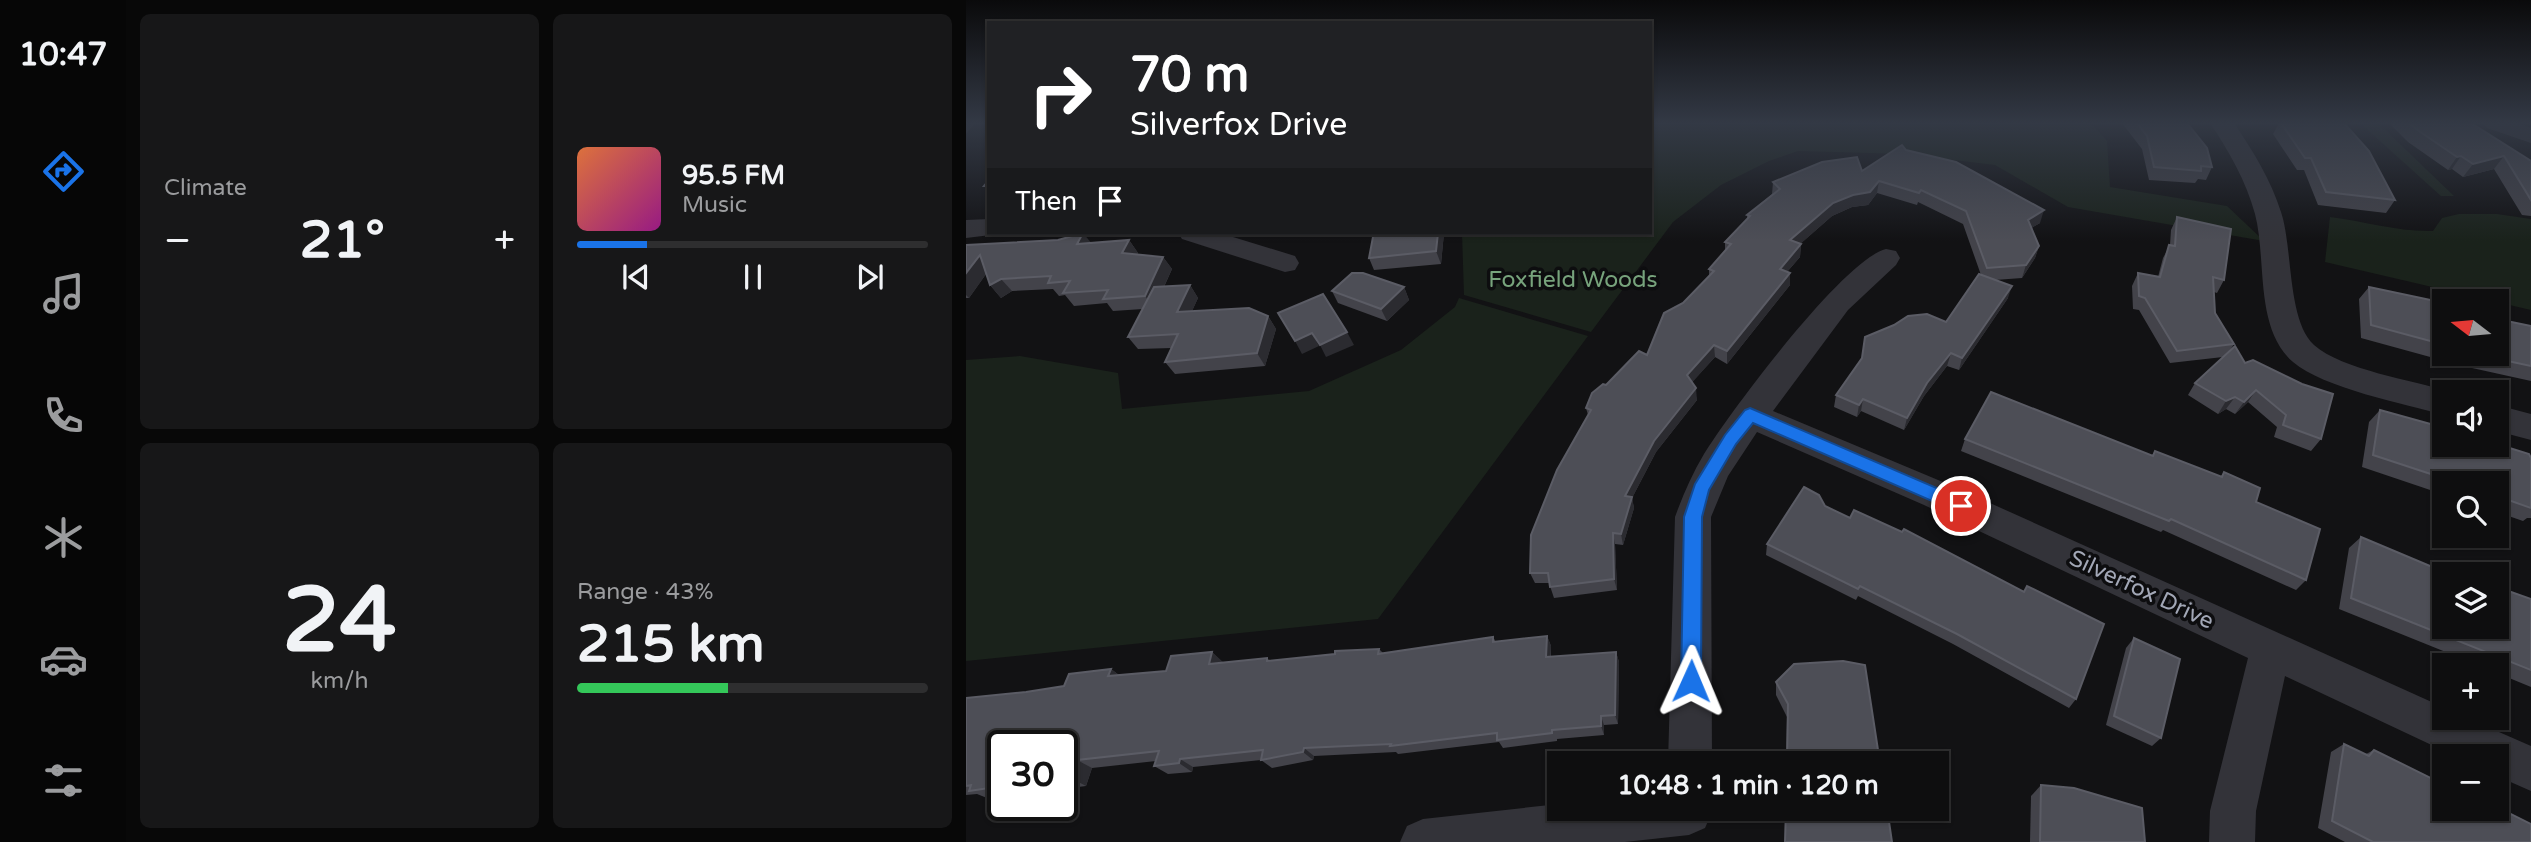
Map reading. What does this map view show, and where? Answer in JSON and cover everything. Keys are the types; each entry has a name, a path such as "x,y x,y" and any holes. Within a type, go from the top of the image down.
{"street":[{"path":"2247,162 2272,226 2286,327 2303,354 2349,374 2432,399"},
{"path":"966,229 987,228"},
{"path":"1198,235 1285,262"},
{"path":"1690,751 1693,517 1701,489 1730,440 1832,307 1857,279 1886,258"},
{"name":"Silverfox Drive","path":"1750,415 1937,495 2531,769"},
{"path":"2509,421 2531,427"},
{"path":"2232,842 2233,811 2271,649"},
{"path":"1423,842 1689,821"}],"green space":[{"name":"Foxfield Woods","path":"1652,162 1766,162 1721,185 1673,222 1591,332 1464,295 1462,235 1652,235"},
{"path":"1973,162 2108,162 2110,187 2227,206 2264,241 2068,207 1995,165"},
{"path":"2404,162 2419,162 2454,196 2441,196"},
{"path":"2459,214 2497,214 2531,219 2531,310 2510,305 2510,289 2441,289 2325,262 2330,217 2420,231 2433,231 2442,218"},
{"path":"1459,298 1588,336 1378,619 966,661 966,360 1020,356 1118,373 1122,409 1309,391 1401,350 1455,307"}],"building":[{"path":"1821,162 1859,162 1862,171 1875,162 1957,162 2044,210 2028,220 2039,246 2026,265 1987,268 1966,211 1921,190 1919,193 1879,181 1870,192 1833,203 1790,240 1801,244 1780,269 1790,273 1727,351 1714,345 1687,375 1696,388 1654,441 1625,496 1632,497 1621,534 1613,533 1614,579 1550,587 1548,573 1530,573 1531,535 1557,470 1591,410 1586,408 1592,393 1603,384 1606,385 1639,351 1647,355 1664,313 1683,303 1714,271 1709,269 1731,244 1725,242 1750,216 1747,215 1780,189 1773,182"},
{"path":"2153,162 2211,162 2212,167 2201,166 2201,171 2154,167"},
{"path":"2313,162 2375,162 2395,200 2326,192"},
{"path":"2508,162 2531,162 2531,200"},
{"path":"2177,217 2231,229 2224,280 2213,277 2215,313 2234,344 2177,351 2145,298 2139,296 2138,273 2160,277 2169,245 2175,246"},
{"path":"1082,235 1077,244 1129,240 1122,253 1163,257 1145,296 1103,299 1108,290 1063,293 1070,281 1048,283 1051,276 1001,279 990,285 980,255 966,273 966,245 1058,240"},
{"path":"1372,235 1438,235 1436,251 1369,258"},
{"path":"1352,273 1363,273 1404,287 1381,309 1332,291"},
{"path":"1979,274 2012,286 1962,358 1951,353 1927,383 1907,418 1863,399 1859,405 1836,395 1862,358 1865,337 1908,316 1927,314 1946,322"},
{"path":"1190,285 1177,312 1249,308 1268,316 1257,353 1165,362 1178,334 1128,337 1154,287"},
{"path":"2369,287 2432,300 2432,341 2371,325"},
{"path":"1323,294 1347,332 1320,345 1312,333 1295,341 1278,313"},
{"path":"2510,322 2531,326 2531,366 2510,362"},
{"path":"2235,346 2245,363 2253,360 2302,384 2333,394 2321,439 2283,425 2286,415 2256,390 2244,402 2235,397 2226,401 2195,383"},
{"path":"1991,392 2153,456 2155,451 2222,477 2224,472 2260,488 2256,502 2320,529 2306,580 2171,519 2169,521 1965,439"},
{"path":"2380,410 2432,424 2432,457 2509,457 2509,448 2529,454 2531,508 2509,500 2509,471 2432,471 2432,474 2373,455"},
{"path":"1804,487 1819,495 1825,506 1850,518 1854,510 1902,532 1904,529 2024,592 2027,586 2104,624 2076,699 1957,634 1767,544"},
{"path":"2361,537 2432,567 2432,630 2351,598"},
{"path":"2509,591 2531,599 2531,670 2509,661 2509,653 2488,653 2454,639 2509,639"},
{"path":"1547,636 1546,657 1616,652 1615,715 1601,716 1601,726 1552,730 1552,733 1497,740 1497,733 1390,746 1391,744 1304,748 1303,752 1261,760 1263,750 1180,759 1179,763 1154,766 1159,751 1078,760 1078,730 987,730 987,788 969,791 971,785 966,786 966,698 1064,686 1069,674 1111,669 1108,676 1166,671 1171,656 1212,652 1209,664 1335,654 1335,651 1379,649 1378,654 1493,637 1493,642"},
{"path":"2134,638 2180,659 2161,738 2114,716"},
{"path":"1843,661 1865,665 1878,751 1787,751 1788,704 1776,682 1794,664"},
{"path":"2344,744 2369,756 2374,750 2432,779 2432,821 2509,821 2509,813 2531,824 2531,842 2373,842 2332,821"},
{"path":"2041,785 2074,788 2142,808 2145,842 2040,842"},
{"path":"1786,821 1889,821 1892,842 1785,842"}],"route":[{"path":"1691,681 1693,517 1701,489 1730,440 1750,415 1961,506"}]}
